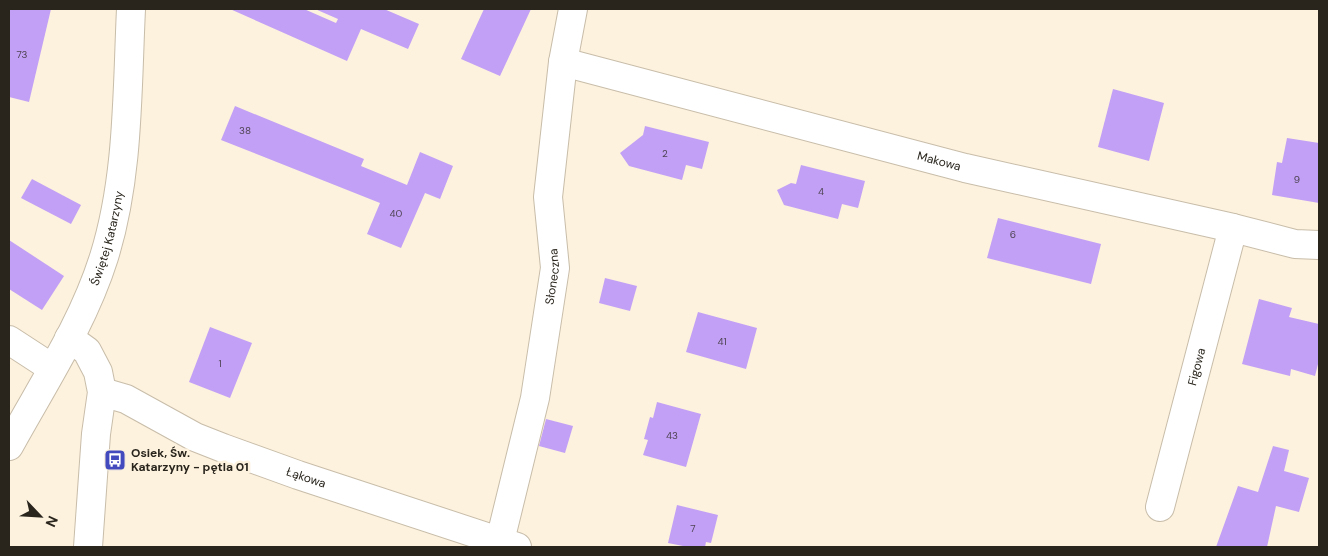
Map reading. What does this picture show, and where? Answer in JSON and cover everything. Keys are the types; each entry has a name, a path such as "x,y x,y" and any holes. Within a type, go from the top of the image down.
{"street":[{"name":"Świętej Katarzyny","path":"9,446 69,338 88,299 104,256 113,219 123,153 131,9"},
{"name":"Słoneczna","path":"509,544 536,398 555,268 548,197 563,62 573,9"},
{"name":"Makowa","path":"563,62 965,168 1233,228 1295,244 1319,245"},
{"name":"Figowa","path":"1160,507 1233,228"},
{"path":"69,338 88,351 98,372 102,392 96,434 88,547"},
{"path":"9,340 52,368"},
{"name":"Łąkowa","path":"102,392 126,399 195,436 222,448 509,544"}],"building":[{"path":"9,9 51,9 29,102 9,97"},
{"path":"230,9 304,9 336,23 338,19 315,9 384,9 419,24 408,49 361,29 347,61"},
{"path":"484,9 531,9 500,76 461,59"},
{"path":"1113,89 1164,103 1149,161 1098,147"},
{"path":"235,106 364,159 361,166 407,185 420,152 453,166 440,199 425,193 401,248 367,234 380,203 221,140"},
{"path":"645,126 709,142 702,169 686,165 682,180 629,166 620,153 643,135"},
{"path":"1287,138 1319,143 1319,203 1272,195 1277,162 1282,163"},
{"path":"801,165 865,181 858,208 842,204 838,219 784,205 777,190 791,183 796,184"},
{"path":"32,179 81,205 71,224 21,198"},
{"path":"998,218 1101,244 1091,284 987,258"},
{"path":"9,240 64,276 42,310 9,289"},
{"path":"605,278 637,286 630,311 599,303"},
{"path":"1259,299 1292,308 1289,317 1319,324 1319,360 1315,376 1291,369 1290,376 1242,364"},
{"path":"698,312 757,328 746,369 686,352"},
{"path":"210,327 252,343 230,398 189,382"},
{"path":"657,402 701,414 686,467 643,455 648,440 644,439 650,417 653,418"},
{"path":"546,419 573,426 565,453 539,446"},
{"path":"1273,446 1289,450 1284,471 1309,478 1299,512 1276,506 1267,547 1216,547 1238,486 1258,492"},
{"path":"677,505 718,515 711,543 706,542 705,547 688,547 668,543"}],"place":[{"name":"Osiek, Św. Katarzyny - pętla 01","path":"115,460"}]}
